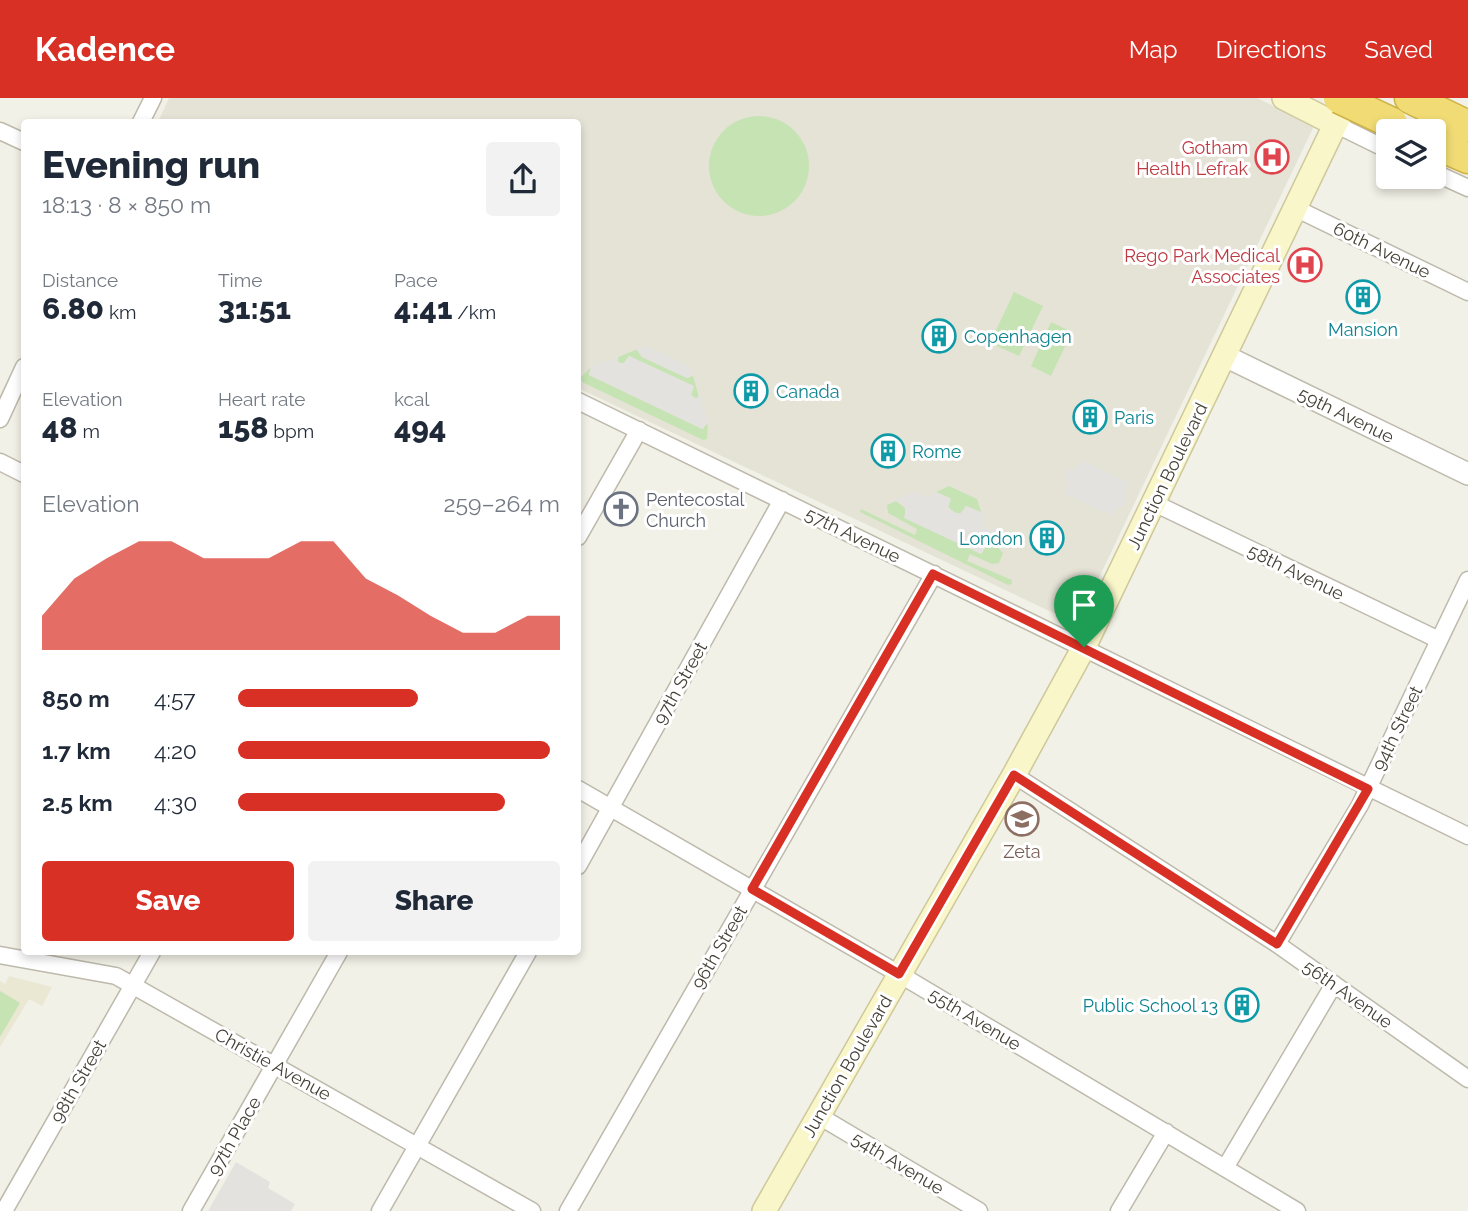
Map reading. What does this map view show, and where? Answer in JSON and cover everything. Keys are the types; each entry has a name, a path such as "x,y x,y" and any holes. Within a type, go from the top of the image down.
{"highway":[{"path":"1410,98 1468,126"},
{"path":"1337,111 1376,127"},
{"path":"1446,156 1468,160"}],"main road":[{"path":"1284,98 1337,111"},
{"name":"Junction Boulevard","path":"764,1211 1014,775 1084,647 1295,208 1337,111 1348,98"}],"street":[{"path":"142,119 153,98"},
{"path":"0,131 21,141"},
{"path":"1446,165 1468,188"},
{"name":"60th Avenue","path":"1295,208 1468,292"},
{"name":"59th Avenue","path":"1225,356 1468,474"},
{"path":"0,419 21,374"},
{"name":"57th Avenue","path":"581,402 1468,836"},
{"path":"581,532 639,430"},
{"path":"0,462 21,472"},
{"name":"97th Street","path":"581,861 782,500"},
{"name":"58th Avenue","path":"1154,503 1439,640"},
{"name":"96th Street","path":"568,1211 933,574"},
{"name":"94th Street","path":"1277,944 1368,789 1468,579"},
{"name":"56th Avenue","path":"1014,775 1277,944 1468,1079"},
{"name":"55th Avenue","path":"581,791 899,974 1297,1211"},
{"name":"Christie Avenue","path":"0,955 117,976 532,1211"},
{"name":"98th Street","path":"4,1211 150,955"},
{"name":"97th Place","path":"191,1211 337,955"},
{"path":"380,1211 526,955"},
{"path":"1225,1168 1334,984"},
{"name":"54th Avenue","path":"818,1116 978,1211"},
{"path":"1119,1211 1166,1132"}],"shaded area":[{"path":"169,98 1257,98 1314,126 1077,624 581,389 581,119 159,119"},
{"path":"647,346 690,367 694,377 691,375 687,378 642,357 636,349"},
{"path":"629,356 694,386 691,395 697,399 699,394 709,425 706,423 703,429 589,375 591,366 619,357 617,361 623,364"},
{"path":"1080,460 1129,483 1125,492 1128,497 1123,506 1117,507 1113,516 1064,493 1069,481 1064,477 1067,469 1075,471"},
{"path":"920,490 917,493 925,497 934,491 951,499 948,507 957,514 963,512 966,506 984,514 983,525 990,530 994,528 994,524 1002,551 991,544 985,547 981,554 904,518 906,510 903,504 889,502"},
{"path":"9,976 52,987 42,1006 29,999 0,1047 0,981 5,984"},
{"path":"236,1162 270,1182 268,1188 295,1204 291,1211 208,1211"}],"green space":[{"path":"759,116 787,124 801,138 809,166 801,194 787,208 759,216 731,208 717,194 709,166 717,138 731,124"},
{"path":"1014,292 1043,306 1019,356 990,343"},
{"path":"1051,322 1072,332 1051,376 1031,366"},
{"path":"638,349 642,357 687,378 693,376 699,397 695,399 691,396 693,386 629,356 625,363 619,363 617,360 618,357"},
{"path":"592,366 589,375 702,429 708,423 707,439 703,440 582,382 581,377"},
{"path":"949,486 977,499 981,512 966,506 960,514 951,511 948,506 950,498 936,492"},
{"path":"896,501 905,508 905,518 981,554 987,546 996,545 1003,553 999,563 992,564 970,554 967,561 1012,580 1012,584 1008,585 860,512 861,509 915,535 917,529 888,513 887,505"},
{"path":"0,991 20,1003 0,1037"}],"place":[{"name":"Gotham Health Lefrak","path":"1272,157"},
{"name":"Rego Park Medical Associates","path":"1305,265"},
{"name":"Mansion","path":"1363,297"},
{"name":"Copenhagen","path":"939,336"},
{"name":"Canada","path":"751,391"},
{"name":"Paris","path":"1090,417"},
{"name":"Rome","path":"888,451"},
{"name":"Pentecostal Church","path":"621,509"},
{"name":"London","path":"1047,538"},
{"name":"Zeta","path":"1022,819"},
{"name":"Public School 13","path":"1242,1005"}],"route":[{"path":"933,574 1084,647 1368,789 1277,944 1014,775 899,974 752,889 933,574"}]}
